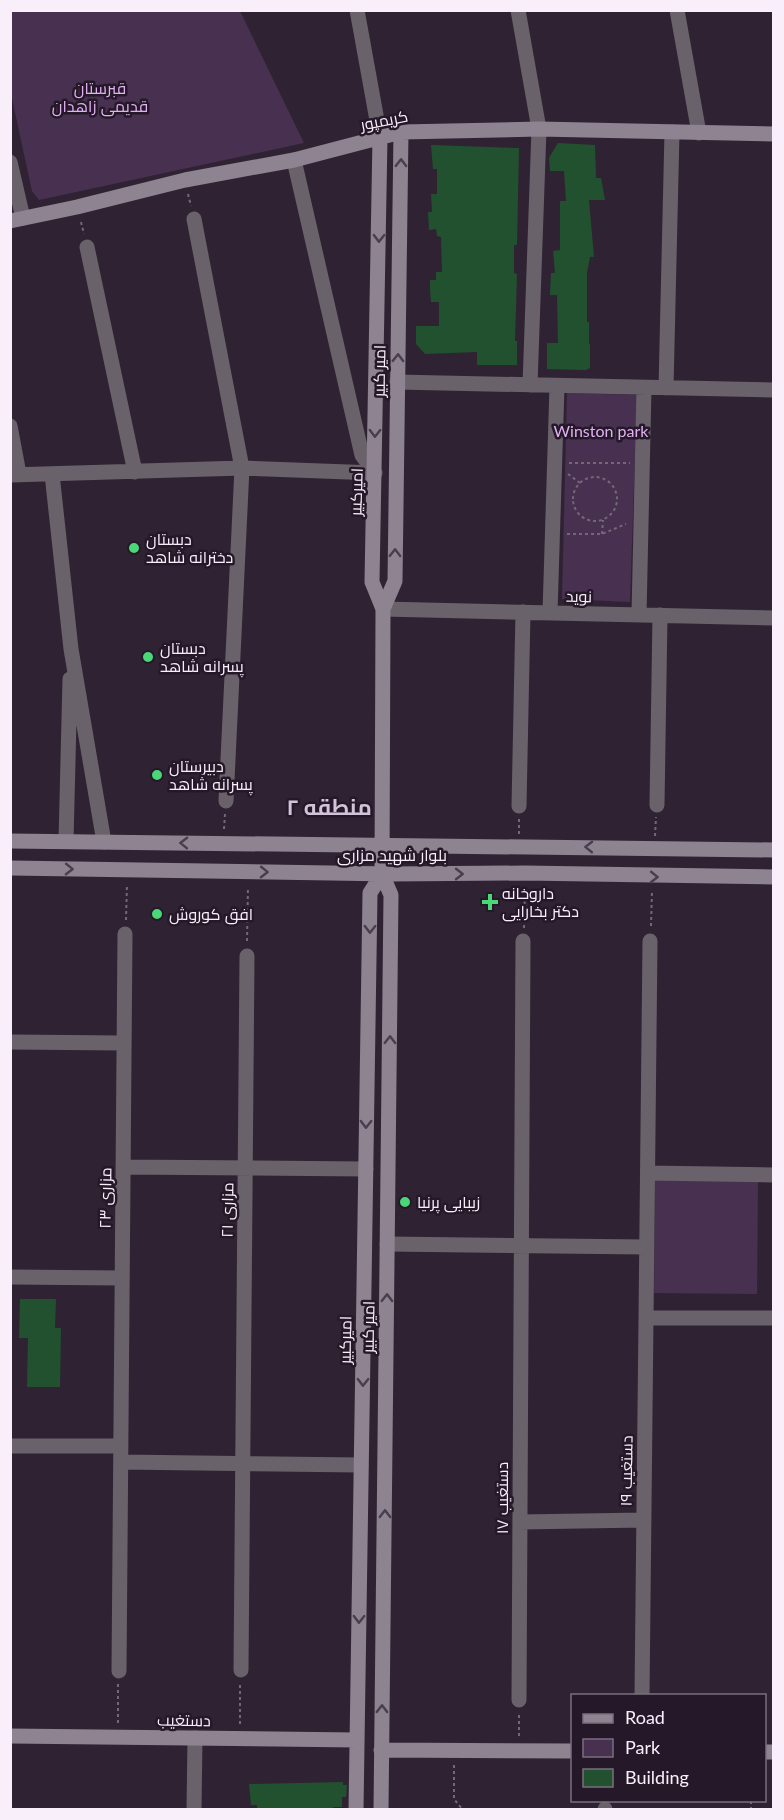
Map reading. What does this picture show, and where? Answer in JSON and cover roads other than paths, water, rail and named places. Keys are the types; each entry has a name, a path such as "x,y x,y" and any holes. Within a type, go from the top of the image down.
{"street":[{"path":"357,10 380,137"},
{"path":"518,10 539,129 530,385"},
{"path":"677,10 699,133"},
{"name":"کریمپور","path":"17,220 185,180 294,160 401,132 539,129 774,134"},
{"name":"امیر کبیر","path":"383,609 395,581 401,132"},
{"path":"666,388 672,132"},
{"name":"امیرکبیر","path":"380,137 372,582 383,609 382,846"},
{"path":"294,160 362,455 375,473"},
{"path":"10,162 17,220"},
{"path":"194,219 242,468 226,801"},
{"path":"87,247 135,472"},
{"path":"397,382 774,390"},
{"path":"550,613 557,386"},
{"path":"639,615 644,388"},
{"path":"10,426 15,475 242,468 375,473"},
{"path":"52,474 71,649 104,842"},
{"name":"نوید","path":"383,609 774,618"},
{"path":"519,806 523,612"},
{"path":"657,805 660,615"},
{"path":"66,841 71,649"},
{"name":"بلوار شهید مزاری","path":"10,841 774,850"},
{"name":"امیر کبیر","path":"381,1809 391,896 382,874 382,846"},
{"name":"بلوار شهید مزاری","path":"10,868 774,877"},
{"name":"امیرکبیر","path":"356,1809 370,893 382,874"},
{"name":"مزاری ۲۳","path":"119,1671 125,934"},
{"name":"دستغیب ۱۷","path":"519,1700 523,941"},
{"name":"دستغیب ۱۹","path":"642,1694 650,941"},
{"name":"مزاری ۲۱","path":"241,1670 247,956"},
{"path":"10,1042 124,1043"},
{"path":"123,1167 366,1170"},
{"path":"648,1173 774,1175"},
{"path":"387,1244 647,1247"},
{"path":"10,1277 122,1278"},
{"path":"646,1318 774,1318"},
{"path":"363,1342 386,1343"},
{"path":"10,1446 121,1446"},
{"path":"120,1462 361,1465"},
{"path":"520,1522 644,1520"},
{"path":"360,1582 385,1584"},
{"name":"دستغیب","path":"10,1736 357,1740"},
{"path":"194,1809 195,1738"},
{"path":"381,1750 571,1751"}],"place":[{"name":"دبستان دخترانه شاهد","path":"134,548"},
{"name":"دبستان پسرانه شاهد","path":"148,657"},
{"name":"دبیرستان پسرانه شاهد","path":"157,775"},
{"name":"داروخانه دکتر بخارایی","path":"490,902"},
{"name":"افق کوروش","path":"157,914"},
{"name":"زیبایی پرنیا","path":"405,1202"}],"district":[{"name":"منطقه ۲","path":"329,807"}],"park label":[{"name":"قبرستان قدیمی زاهدان","path":"100,97"},
{"name":"Winston park","path":"601,431"}]}
